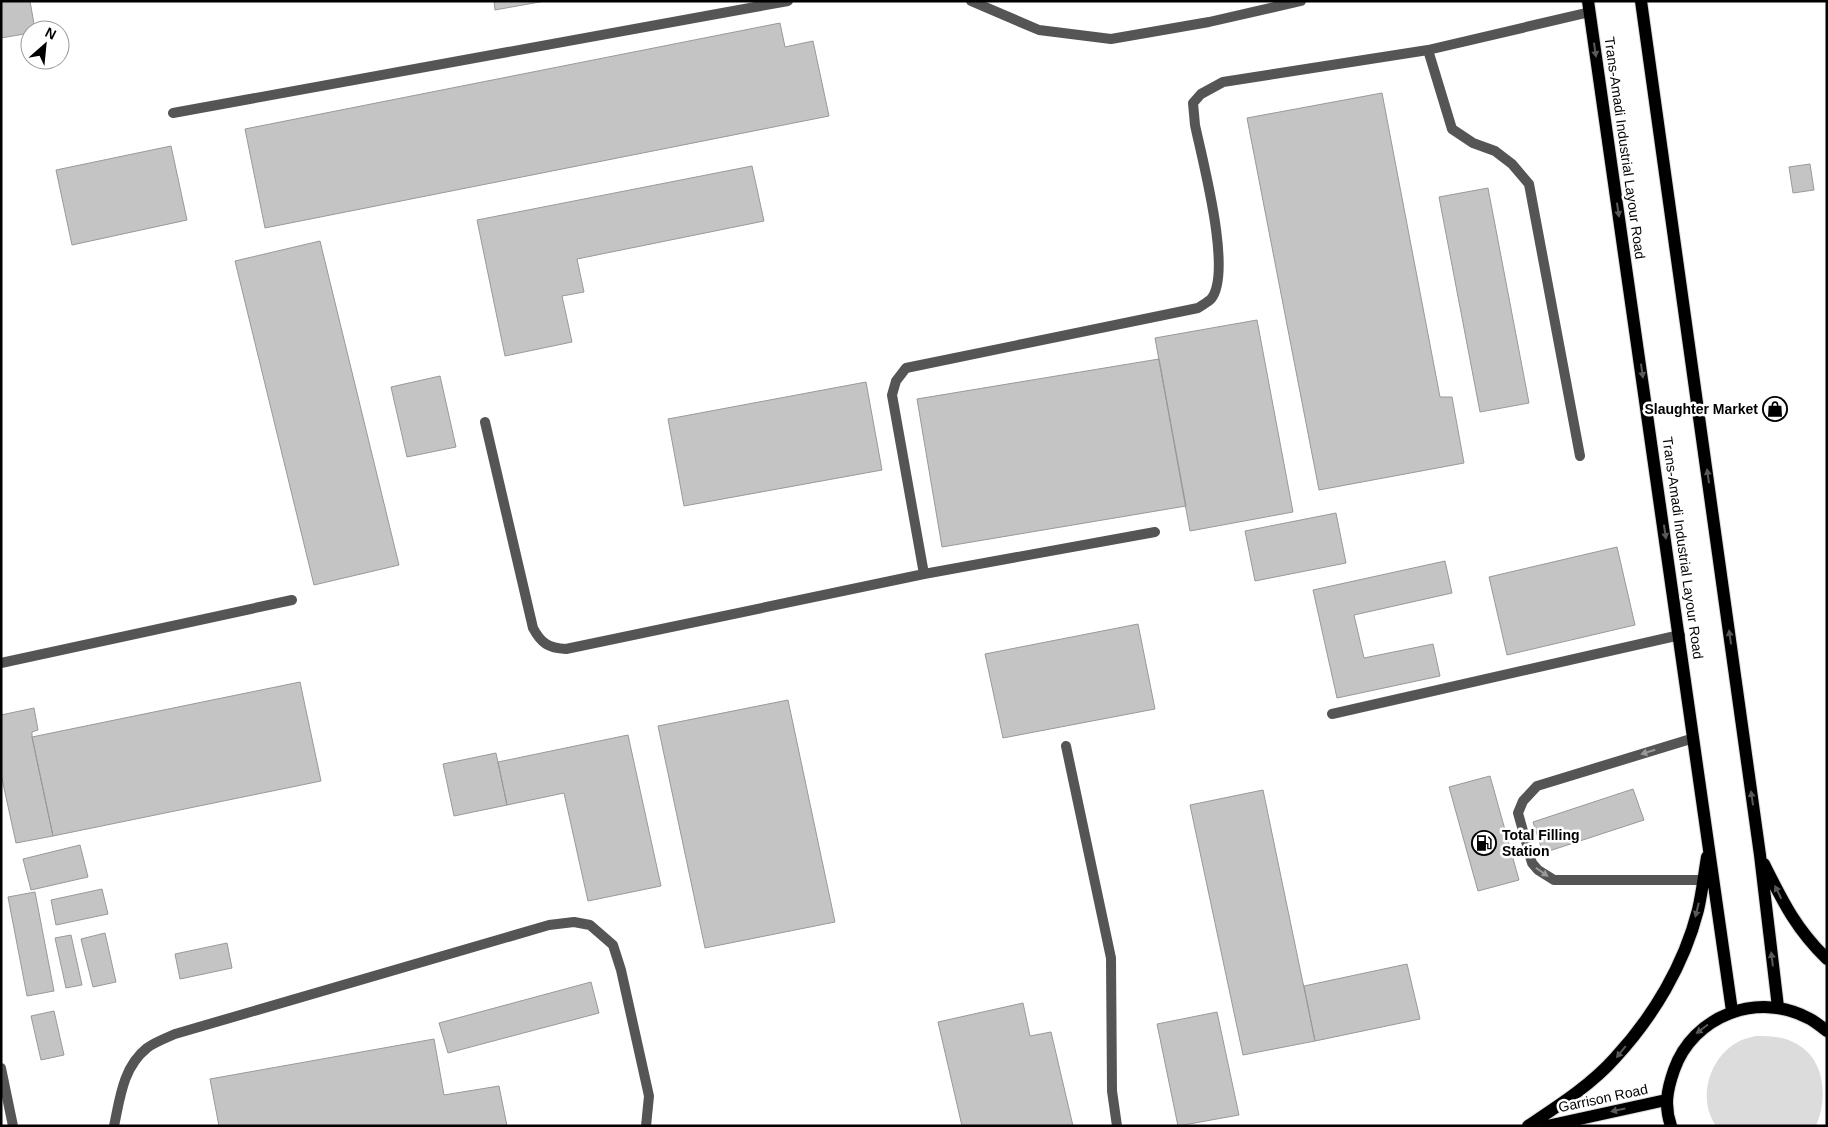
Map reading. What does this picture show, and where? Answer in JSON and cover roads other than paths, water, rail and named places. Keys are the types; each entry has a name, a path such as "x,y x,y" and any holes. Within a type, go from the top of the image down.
{"main road":[{"path":"1642,1 1760,855 1778,1008"},
{"name":"Trans-Amadi Industrial Layour Road","path":"1589,7 1709,845 1708,880 1732,1011"},
{"path":"1760,855 1786,908 1806,939 1827,959"},
{"path":"1528,1126 1565,1101 1614,1059 1656,1008 1684,951 1708,880"},
{"path":"1671,1126 1666,1100 1678,1056 1697,1033 1732,1011 1750,1007 1778,1008 1809,1018 1827,1031"},
{"name":"Garrison Road","path":"1546,1126 1666,1100"}],"street":[{"path":"173,113 788,1"},
{"path":"971,1 1039,30 1111,39 1209,22 1301,1"},
{"path":"924,574 892,395 896,381 906,368 1198,308 1211,299 1218,282 1220,255 1195,125 1193,103 1201,94 1223,82 1428,50 1589,7"},
{"path":"1428,50 1452,129 1472,143 1495,151 1512,164 1529,184 1580,456"},
{"path":"485,422 533,628 540,641 552,649 566,650 924,574 1155,532"},
{"path":"1,663 292,600"},
{"path":"1332,714 1680,635"},
{"path":"1694,738 1537,786 1523,801 1518,813 1532,863 1538,870 1554,880 1708,880"},
{"path":"1066,746 1111,958 1112,1091 1117,1126"},
{"path":"114,1126 122,1084 134,1061 148,1047 175,1034 462,949 549,925 574,922 590,925 613,945 621,970 649,1096 646,1126"},
{"path":"1,1068 13,1126"}],"place":[{"name":"Slaughter Market","path":"1775,409"},
{"name":"Total Filling Station","path":"1484,843"}]}
